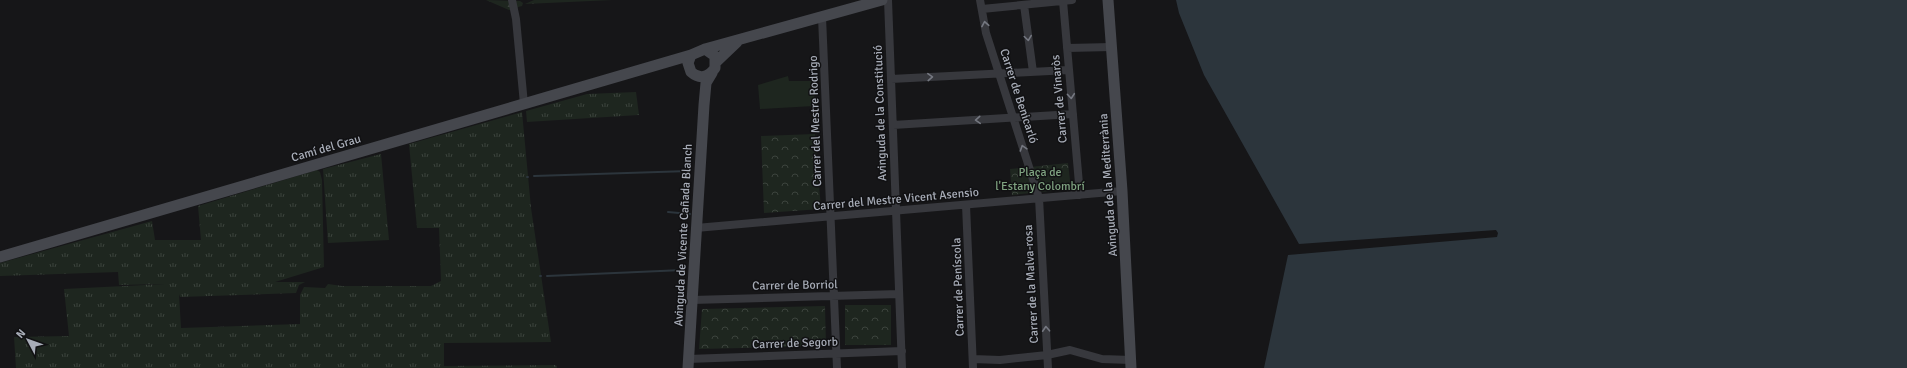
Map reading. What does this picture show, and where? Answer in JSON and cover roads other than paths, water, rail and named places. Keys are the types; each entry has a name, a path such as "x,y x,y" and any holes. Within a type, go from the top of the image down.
{"street":[{"path":"512,0 516,19 524,104"},
{"path":"705,49 714,56 716,62 712,73 706,76 693,73 688,63 691,54 705,49 738,42 882,0"},
{"name":"Avinguda de la Constitució","path":"888,0 902,368"},
{"name":"Carrer de Benicarló","path":"980,0 986,33 1039,198"},
{"path":"982,9 1072,0"},
{"name":"Avinguda de la Mediterrània","path":"1108,0 1122,191 1131,364"},
{"name":"Carrer de Vinaròs","path":"1063,1 1080,195"},
{"path":"1024,5 1033,72"},
{"name":"Carrer del Mestre Rodrigo","path":"822,17 837,368"},
{"path":"716,62 738,42"},
{"path":"1067,48 1112,47"},
{"name":"Camí del Grau","path":"0,257 659,65 691,54"},
{"name":"Camí del Grau","path":"659,65 678,67 693,73"},
{"path":"891,79 1069,70"},
{"name":"Avinguda de Vicente Cañada Blanch","path":"693,73 704,104"},
{"name":"Avinguda de Vicente Cañada Blanch","path":"688,363 704,104 706,83 712,73"},
{"path":"893,125 1073,114"},
{"name":"Carrer del Mestre Vicent Asensio","path":"696,228 1122,191"},
{"name":"Carrer de la Malva-rosa","path":"1039,198 1048,368"},
{"name":"Carrer de Peníscola","path":"966,204 973,368"},
{"name":"Carrer de Borriol","path":"692,300 900,294"},
{"path":"973,359 1000,360 1047,355 1070,350 1102,359 1131,364"},
{"name":"Carrer de Segorb","path":"688,363 836,353 902,351"}],"waterway":[{"path":"534,176 689,171"},
{"path":"668,212 690,214"},
{"path":"547,276 683,270"}],"park label":[{"name":"Plaça de l'Estany Colombrí","path":"1040,179"}]}
